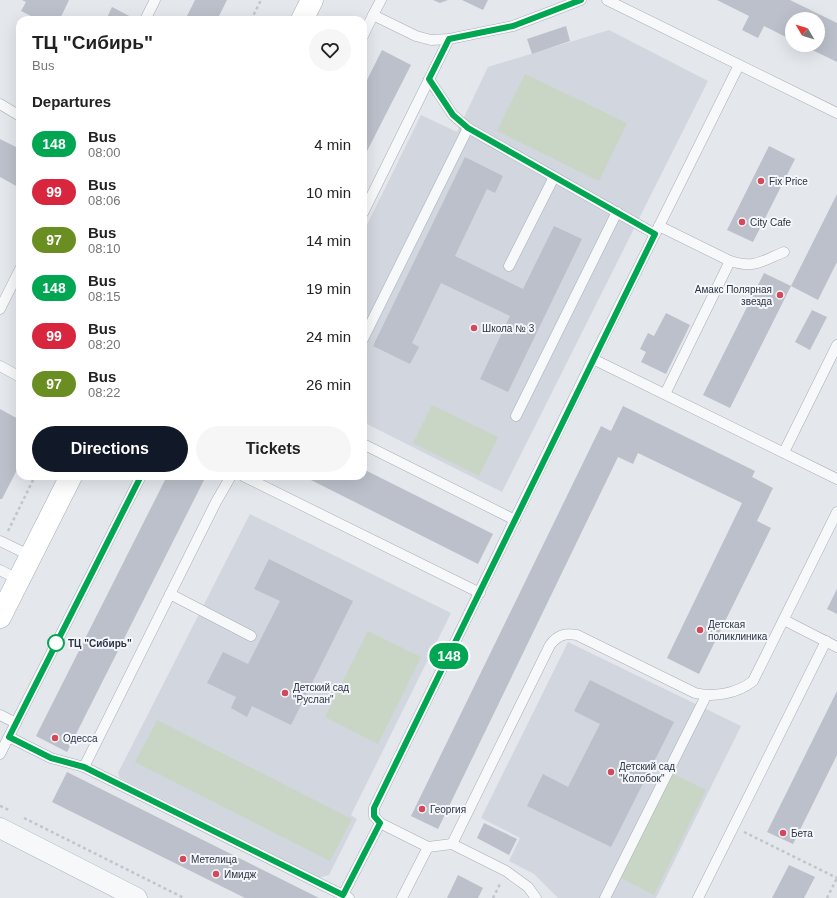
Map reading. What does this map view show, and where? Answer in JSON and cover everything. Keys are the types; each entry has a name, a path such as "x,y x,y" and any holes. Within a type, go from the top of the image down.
{"main road":[{"path":"304,16 312,0"},
{"path":"0,617 9,575 30,556 69,480"}],"street":[{"path":"0,828 137,898"}],"lane":[{"path":"147,16 155,0"},
{"path":"367,28 381,0"},
{"path":"373,16 416,36 431,40 449,39 513,26 581,0"},
{"path":"607,0 837,113"},
{"path":"367,205 449,39"},
{"path":"536,898 528,887 506,871 452,844 428,847 380,823 374,816 374,808 593,359 739,65"},
{"path":"429,79 453,115 468,128 617,212 744,266 753,265 784,252"},
{"path":"0,104 16,114"},
{"path":"367,331 468,128"},
{"path":"509,266 554,177"},
{"path":"516,416 617,212"},
{"path":"665,394 730,261"},
{"path":"0,309 16,277"},
{"path":"784,452 837,344"},
{"path":"593,359 837,478"},
{"path":"0,366 16,375"},
{"path":"367,446 515,520"},
{"path":"0,754 139,480"},
{"path":"84,767 216,502 229,480"},
{"path":"251,480 480,593"},
{"path":"452,844 550,645 557,637 566,633 576,635 695,693 706,696 716,695 746,687 753,681 837,512"},
{"path":"1,542 30,556"},
{"path":"170,594 251,636"},
{"path":"784,620 837,647"},
{"path":"698,898 826,641"},
{"path":"605,898 706,696"},
{"path":"0,715 16,723"},
{"path":"9,737 51,758 84,767 346,897 380,823"},
{"path":"402,898 428,847"}],"path":[{"path":"253,16 261,0"},
{"path":"1,542 33,480"},
{"path":"0,806 13,812"},
{"path":"20,816 184,898"},
{"path":"733,827 837,878 827,898"}],"shaded area":[{"name":"Школа № 3","path":"609,30 708,81 502,492 367,424 367,225 421,115 457,132 488,67"},
{"name":"Детский сад \"Руслан\"","path":"250,514 451,613 351,815 357,819 329,875 319,878 120,778 118,773"},
{"name":"Детский сад \"Колобок\"","path":"568,642 741,726 656,898 558,898 534,874 509,861 520,838 481,818"}],"green space":[{"path":"525,74 627,123 599,181 497,131"},
{"path":"432,405 498,437 479,476 413,443"},
{"path":"368,631 421,657 378,744 325,717"},
{"path":"157,720 352,819 330,861 135,762"},
{"path":"673,774 706,790 654,895 621,878"}],"building":[{"path":"22,0 69,0 61,16 31,16 21,11 26,2"},
{"path":"195,0 227,0 219,16 187,16"},
{"path":"433,0 448,0 440,3"},
{"path":"462,0 488,0 483,10"},
{"path":"717,0 790,0 815,12 785,12 785,36 764,26 758,38 742,30 749,16"},
{"path":"112,7 129,16 108,16"},
{"path":"825,17 837,23 837,62 816,52 825,52"},
{"path":"566,26 570,41 532,54 527,39"},
{"path":"382,50 411,65 367,151 367,80"},
{"path":"0,139 16,147 16,186 0,177"},
{"path":"769,146 795,159 753,242 727,230"},
{"path":"465,157 503,176 495,193 487,189 455,256 523,289 554,226 582,239 508,392 480,379 510,316 441,283 412,343 419,347 410,364 373,346"},
{"path":"837,194 837,262 818,300 791,286"},
{"path":"764,273 791,286 730,408 703,395"},
{"path":"812,310 827,317 810,350 795,342"},
{"path":"666,313 690,325 666,374 641,362 646,352 640,349 648,333 654,336"},
{"path":"623,406 755,471 752,477 773,488 757,521 771,528 699,674 667,658 742,503 638,453 633,464 618,457 438,829 411,816 601,426 611,431"},
{"path":"0,409 16,418 16,472 2,499 0,499"},
{"path":"367,471 493,534 478,564 311,480 367,480"},
{"path":"165,480 204,480 67,752 36,736"},
{"path":"269,559 353,601 291,725 252,706 247,717 231,708 236,697 207,683 223,652 248,664 280,601 254,589"},
{"path":"837,589 837,614 827,609"},
{"path":"590,680 674,722 611,847 527,806 543,774 568,787 600,724 574,711"},
{"path":"837,691 837,755 793,844 767,832"},
{"path":"67,772 319,898 245,898 52,802"},
{"path":"484,823 517,839 509,855 477,838"},
{"path":"789,865 815,877 804,898 772,898"},
{"path":"458,875 483,888 478,898 447,898"}],"bus line":[{"name":"148","path":"139,480 9,737 61,762 84,767 343,895 380,823 374,816 374,808 655,234 468,128 453,115 429,79 449,39 513,26 581,0"}],"place":[{"name":"Fix Price","path":"761,181"},
{"name":"City Cafe","path":"742,222"},
{"name":"Амакс Полярная звезда","path":"780,295"},
{"name":"Школа № 3","path":"474,328"},
{"name":"Детская поликлиника","path":"700,630"},
{"name":"ТЦ \"Сибирь\"","path":"56,643"},
{"name":"Детский сад \"Руслан\"","path":"285,693"},
{"name":"Одесса","path":"55,738"},
{"name":"Детский сад \"Колобок\"","path":"611,772"},
{"name":"Георгия","path":"422,809"},
{"name":"Бета","path":"783,833"},
{"name":"Метелица","path":"183,859"},
{"name":"Имидж","path":"216,874"}]}
